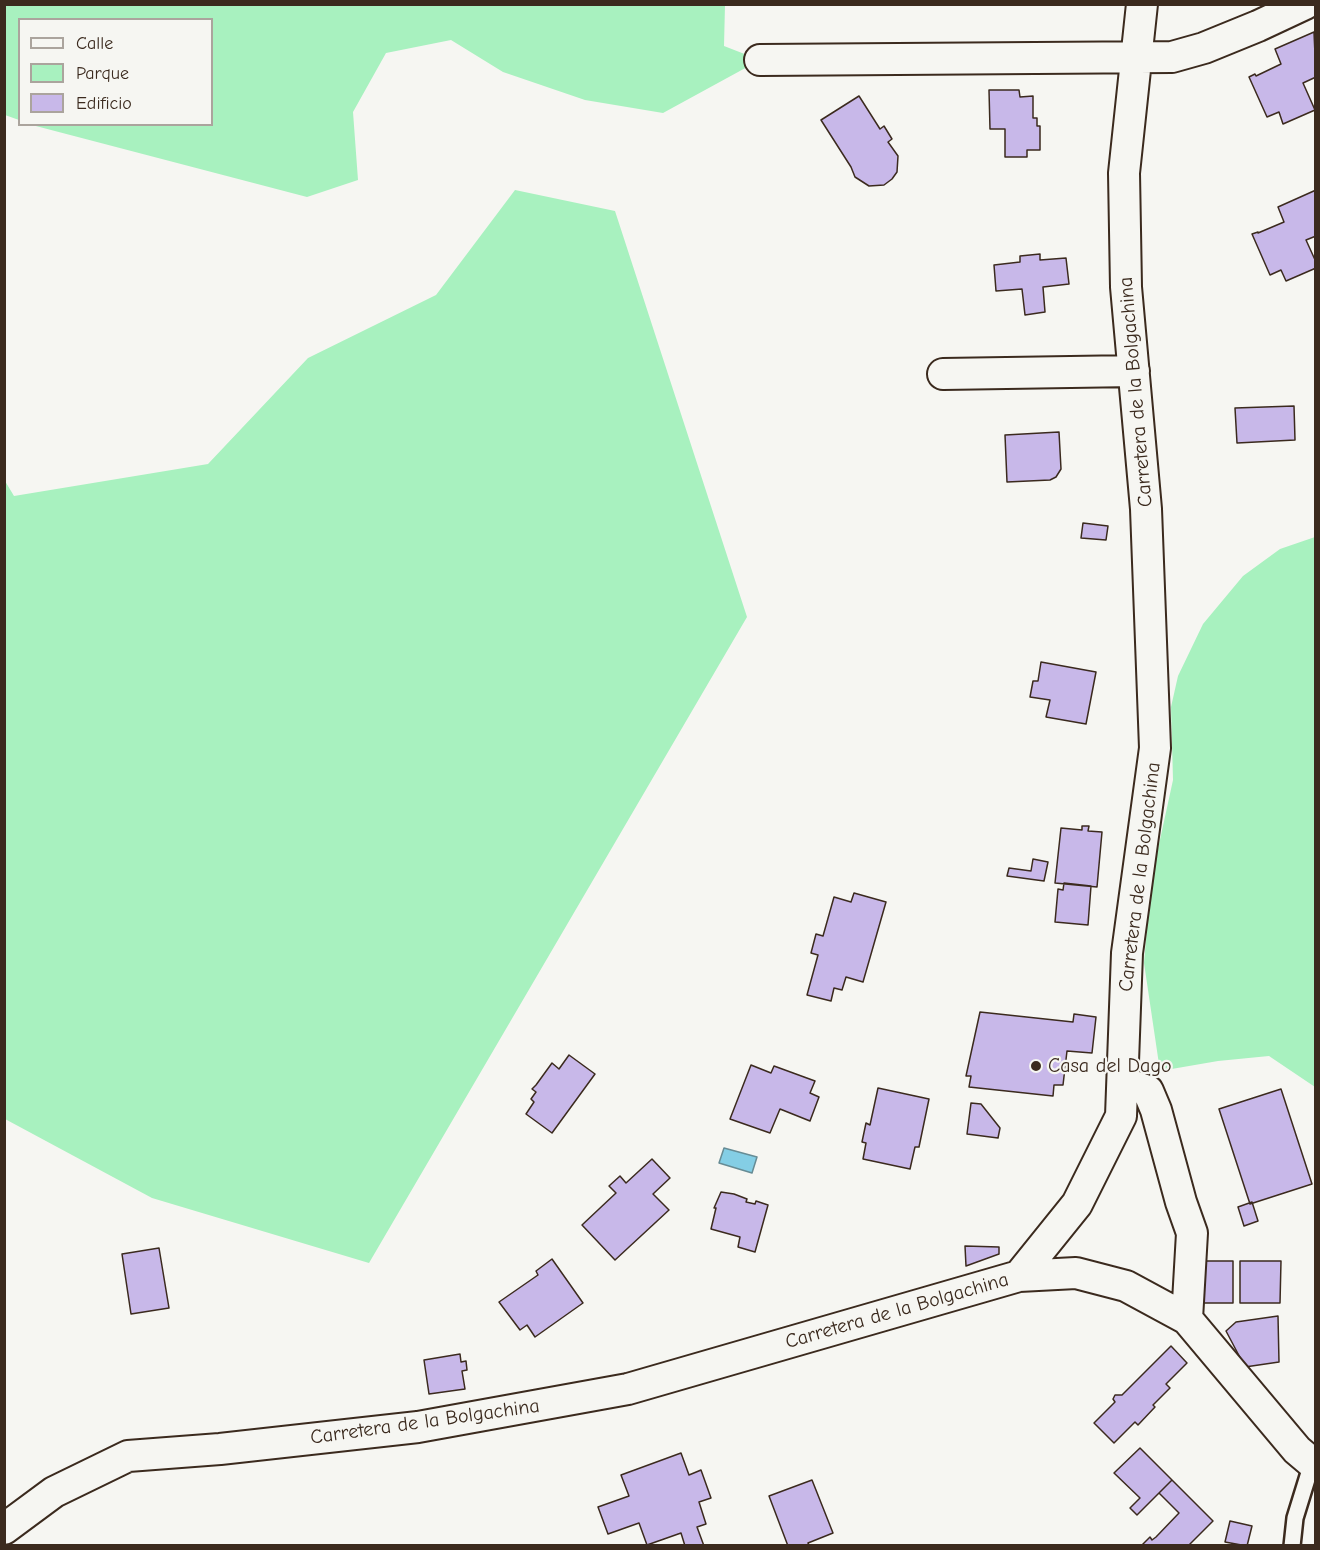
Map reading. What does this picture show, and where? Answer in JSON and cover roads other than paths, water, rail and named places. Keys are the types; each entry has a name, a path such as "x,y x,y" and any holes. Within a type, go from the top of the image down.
{"street":[{"name":"Carretera de la Bolgachina","path":"4,1529 54,1492 128,1456 220,1449 418,1427 628,1389 1019,1276 1077,1204 1121,1116 1127,953 1155,748 1146,509 1126,287 1124,173 1142,4"},
{"path":"760,60 1172,57 1204,48 1258,27 1305,4"},
{"path":"943,374 1134,371"},
{"path":"1123,1082 1148,1091 1156,1110 1181,1202 1192,1233 1187,1318"},
{"path":"1019,1276 1076,1274 1086,1276 1126,1287 1187,1318 1297,1450 1313,1464"}],"lane":[{"path":"1292,1545 1295,1518 1313,1464"}],"water":[{"path":"724,1148 757,1157 752,1173 719,1163"}],"place":[{"name":"Casa del Dago","path":"1036,1066"}]}
